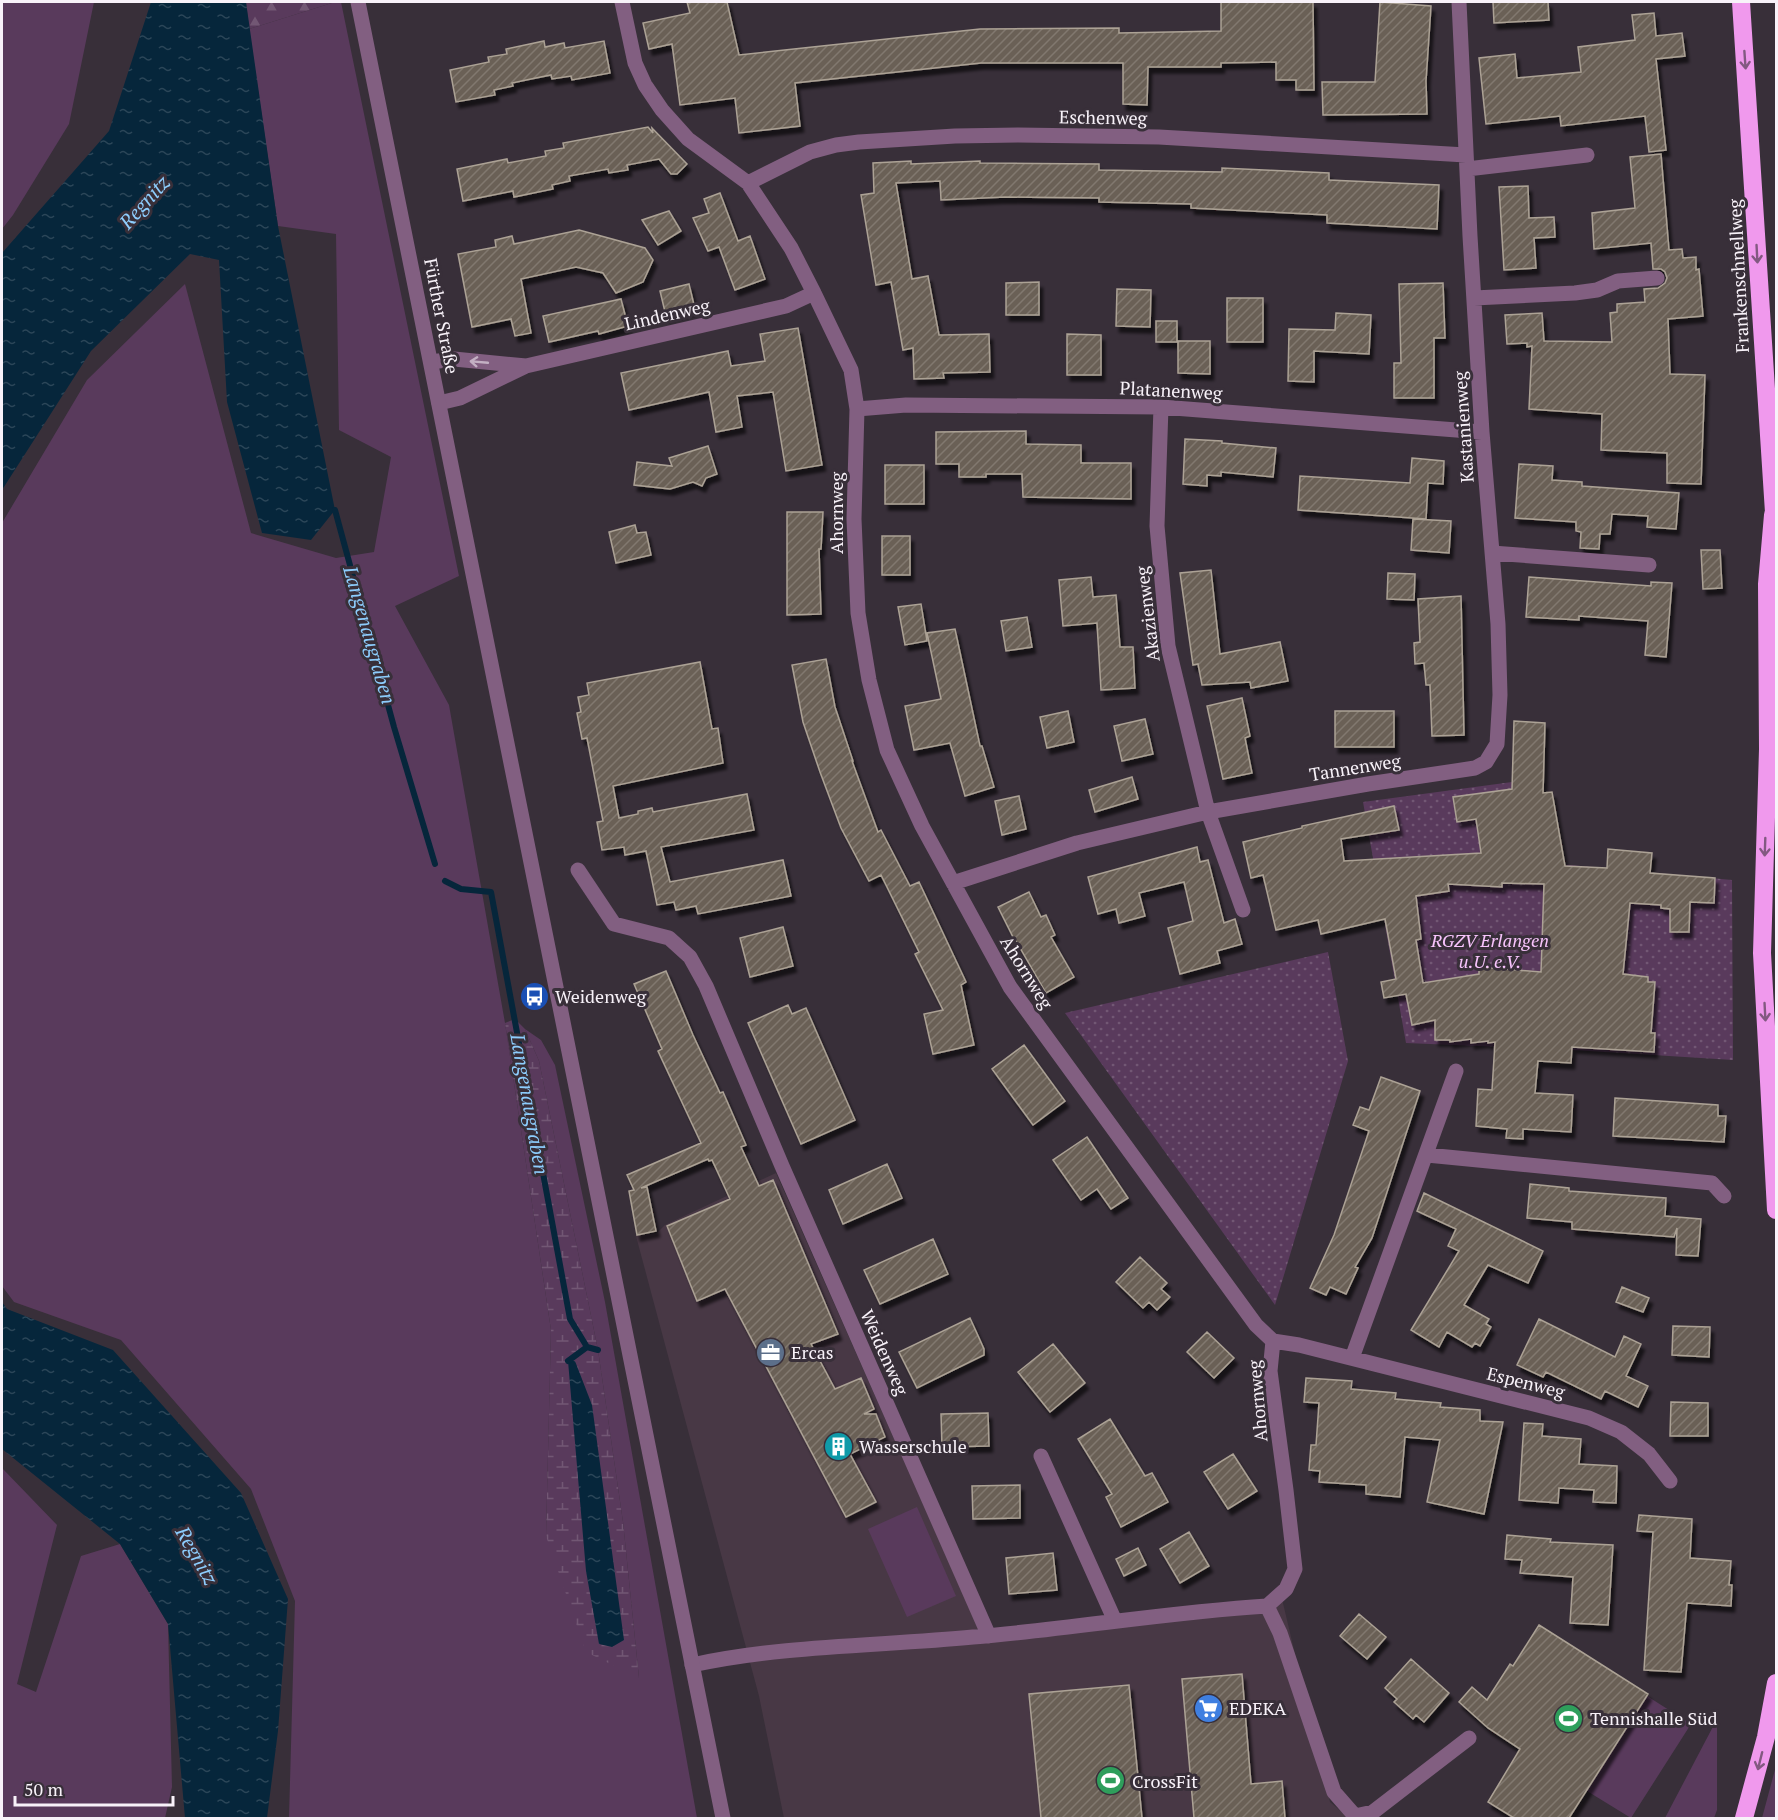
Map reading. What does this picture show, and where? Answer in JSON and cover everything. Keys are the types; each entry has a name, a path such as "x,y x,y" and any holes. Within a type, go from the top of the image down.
{"highway":[{"name":"Frankenschnellweg","path":"1741,2 1776,547"},
{"path":"1773,515 1767,584 1768,749 1762,953 1776,1210"},
{"path":"1744,1818 1766,1737 1776,1683"}],"street":[{"name":"Fürther Straße","path":"358,2 723,1818"},
{"name":"Ahornweg","path":"622,2 635,63 645,85 662,110 688,139 748,183 790,248 850,370 857,409 854,519 858,601 868,680 887,750 922,826 1010,987 1256,1325 1273,1341 1270,1371 1295,1569 1286,1589 1267,1605"},
{"name":"Kastanienweg","path":"1459,2 1474,298 1500,695 1497,744"},
{"name":"Eschenweg","path":"748,183 810,152 836,146 859,142 955,136 1159,137 1466,162"},
{"path":"1466,162 1587,155"},
{"path":"1474,298 1575,293 1597,290 1618,281 1657,278"},
{"name":"Lindenweg","path":"439,403 460,398 526,366 786,306 814,293"},
{"name":"Lindenweg","path":"431,362 454,360 526,366"},
{"name":"Platanenweg","path":"857,409 906,405 1161,407 1482,432"},
{"name":"Akazienweg","path":"1161,407 1157,526 1168,646 1208,812"},
{"path":"1492,553 1649,565"},
{"name":"Tannenweg","path":"953,883 1077,843 1208,812 1475,768 1486,762 1497,744"},
{"path":"1208,812 1243,910"},
{"name":"Weidenweg","path":"578,870 614,924 669,938 690,957 701,976 989,1636"},
{"path":"1352,1358 1456,1071"},
{"path":"1427,1155 1712,1183 1725,1196"},
{"name":"Espenweg","path":"1273,1341 1299,1345 1589,1418 1621,1432 1643,1449 1670,1481"},
{"path":"1041,1456 1115,1621"},
{"path":"692,1665 765,1653 989,1636 1267,1605 1280,1633 1334,1792 1355,1816 1373,1812 1470,1738"}],"shaded area":[{"path":"776,1173 979,1630 1282,1599 1330,1802 1349,1818 784,1818 759,1696 636,1236 657,1233 665,1225"}],"green space":[{"path":"2,2 94,2 69,124 2,229"},
{"path":"246,2 335,2 249,29"},
{"path":"341,2 459,576 395,606 449,705 505,1023 551,1330 546,1536 639,1678 623,1522 598,1350 539,1061 525,1029 541,1040 555,1065 605,1302 697,1818 289,1818 295,1601 251,1489 121,1340 14,1302 2,1286 2,523 87,380 185,284 251,533 336,558 374,552 391,457 339,430 336,234 278,226 249,29"},
{"name":"RGZV Erlangen u.U. e.V.","path":"1512,782 1527,861 1732,880 1733,1060 1406,1043 1363,802"},
{"path":"1328,952 1348,1061 1275,1305 1065,1013"},
{"path":"515,1019 525,1029 539,1061 598,1350 623,1522 639,1678 586,1652 546,1536 551,1330 505,1023"},
{"path":"2,1468 57,1525 17,1684 36,1692 81,1556 120,1544 168,1624 172,1787 165,1818 2,1818"},
{"path":"917,1507 956,1596 907,1617 868,1529"},
{"path":"1647,1696 1691,1724 1631,1818 1587,1791"},
{"path":"1717,1719 1717,1810 1714,1818 1665,1818"},
{"path":"1776,1766 1776,1818 1762,1818"}],"water":[{"name":"Regnitz","path":"151,2 246,2 278,226 335,510 311,540 262,533 227,402 219,260 190,254 91,351 2,490 2,253 109,131"},
{"name":"Regnitz","path":"2,1302 7,1309 113,1350 241,1493 288,1599 278,1731 267,1818 185,1818 168,1624 120,1544 2,1449"},
{"path":"568,1361 575,1361 592,1405 624,1640 612,1647 599,1644 586,1571"}],"building":[{"path":"687,2 727,2 739,55 980,29 1119,28 1119,33 1221,31 1221,2 1313,2 1314,90 1296,90 1296,80 1276,80 1276,62 1221,63 1221,67 1148,67 1147,105 1123,104 1123,63 981,63 795,83 800,126 739,133 735,98 680,105 672,44 649,49 643,23 690,13"},
{"path":"1380,2 1431,6 1426,81 1427,114 1323,115 1322,82 1375,82"},
{"path":"1493,2 1548,2 1549,20 1494,23"},
{"path":"1654,13 1656,36 1682,33 1685,56 1656,59 1666,150 1649,152 1645,116 1561,126 1560,116 1486,124 1479,58 1515,54 1517,78 1581,72 1578,47 1635,40 1632,15"},
{"path":"544,41 545,47 564,43 565,48 604,41 610,73 572,80 571,76 552,79 551,75 512,83 513,86 494,90 495,95 456,102 450,70 489,62 488,57 507,54 506,49"},
{"path":"648,127 653,133 652,128 687,164 677,174 671,174 659,159 627,165 628,170 609,173 608,169 569,176 570,181 552,185 553,189 514,197 513,191 463,201 457,169 507,159 508,163 546,156 545,151 564,148 563,143"},
{"path":"1661,154 1669,250 1682,249 1683,258 1696,257 1696,270 1699,269 1703,316 1668,319 1670,374 1705,375 1701,484 1667,483 1667,453 1601,450 1602,414 1529,409 1532,346 1527,347 1527,343 1507,344 1505,315 1542,313 1544,341 1612,342 1610,313 1617,312 1617,304 1645,302 1644,289 1658,288 1665,283 1667,278 1665,272 1661,269 1653,269 1651,243 1594,249 1592,213 1635,208 1630,157"},
{"path":"911,161 911,164 980,161 980,163 1099,164 1099,170 1222,172 1222,168 1329,173 1329,180 1439,185 1437,229 1327,223 1327,215 1191,208 1191,204 1099,202 1099,198 1005,197 941,200 940,181 896,183 912,279 928,276 939,335 989,334 990,372 943,373 944,378 914,379 913,348 903,350 891,282 876,285 861,195 874,193 873,163"},
{"path":"1528,186 1529,218 1554,217 1555,237 1534,238 1536,268 1504,270 1499,187"},
{"path":"720,193 738,241 750,236 765,279 735,290 719,247 708,251 693,218 709,213 704,199"},
{"path":"669,211 681,231 658,245 642,220"},
{"path":"579,230 645,248 653,260 643,282 616,293 603,273 576,267 521,279 531,333 515,336 511,319 472,327 458,254 496,247 495,240 512,236 514,244"},
{"path":"1039,282 1039,315 1006,315 1006,283"},
{"path":"1443,283 1445,338 1434,338 1434,398 1394,398 1394,363 1401,363 1399,284"},
{"path":"689,284 695,309 666,316 660,291"},
{"path":"1117,289 1151,290 1150,327 1116,326"},
{"path":"1227,298 1263,298 1263,342 1227,342"},
{"path":"621,299 628,326 599,334 598,331 549,342 543,316"},
{"path":"1336,313 1371,315 1369,354 1314,351 1314,382 1288,381 1289,329 1335,330"},
{"path":"1156,321 1177,321 1177,342 1156,342"},
{"path":"798,328 822,465 786,471 773,392 737,396 742,427 716,432 709,392 629,410 621,373 728,351 731,366 765,361 760,334"},
{"path":"1067,334 1101,335 1101,375 1067,375"},
{"path":"1178,341 1210,341 1210,374 1178,373"},
{"path":"1026,431 1026,444 1081,445 1081,463 1131,463 1131,499 1023,497 1022,474 959,477 959,464 936,464 936,432"},
{"path":"1185,439 1276,448 1273,477 1221,472 1221,476 1207,475 1207,486 1183,484"},
{"path":"708,446 717,474 706,478 702,486 693,482 670,489 634,485 637,462 672,466 669,458"},
{"path":"1412,458 1444,461 1443,484 1428,483 1426,519 1298,510 1300,476 1410,483"},
{"path":"1519,464 1553,466 1552,480 1582,482 1582,486 1679,493 1676,529 1647,527 1648,516 1612,514 1610,534 1600,534 1599,549 1580,548 1581,532 1576,531 1576,522 1515,518"},
{"path":"885,465 924,465 924,504 885,504"},
{"path":"787,512 823,512 821,549 819,549 821,614 787,615"},
{"path":"1413,519 1451,521 1449,553 1411,550"},
{"path":"635,525 637,533 646,532 651,555 616,563 609,532"},
{"path":"882,536 910,536 910,575 882,575"},
{"path":"1701,550 1720,550 1722,588 1703,589"},
{"path":"1211,570 1220,654 1280,642 1288,681 1251,688 1250,682 1202,685 1198,664 1193,665 1180,573"},
{"path":"1388,573 1415,574 1414,600 1387,599"},
{"path":"1091,577 1093,597 1116,595 1120,647 1133,647 1135,688 1101,690 1097,623 1063,626 1059,580"},
{"path":"1529,577 1651,586 1651,582 1672,583 1666,657 1645,655 1648,621 1579,616 1579,620 1526,617"},
{"path":"1461,596 1464,735 1432,736 1430,685 1426,685 1424,663 1415,664 1414,643 1420,642 1418,599"},
{"path":"921,604 927,641 905,645 898,607"},
{"path":"1027,617 1032,647 1006,651 1001,621"},
{"path":"955,629 980,746 982,746 994,787 965,796 950,743 914,750 905,706 941,699 927,633"},
{"path":"826,659 835,707 878,832 881,830 910,886 919,882 966,982 961,985 974,1045 933,1054 924,1014 943,1010 915,954 919,952 881,875 869,881 841,828 803,722 792,665"},
{"path":"700,662 712,729 718,728 723,763 613,786 619,818 652,808 653,812 747,794 754,830 661,847 670,882 783,860 791,896 698,914 696,906 676,910 674,902 657,905 646,851 625,855 624,847 602,850 597,822 603,821 587,738 582,739 577,713 581,712 578,697 589,695 587,683"},
{"path":"1242,698 1250,736 1245,738 1252,773 1223,779 1207,706"},
{"path":"1068,711 1074,742 1047,748 1040,717"},
{"path":"1335,711 1394,711 1394,747 1335,747"},
{"path":"1145,719 1153,754 1122,761 1114,726"},
{"path":"1514,721 1545,723 1543,793 1552,792 1565,866 1607,868 1608,849 1652,853 1650,873 1715,878 1714,903 1690,902 1689,932 1670,932 1670,909 1661,908 1661,905 1630,903 1623,974 1648,977 1648,982 1655,982 1651,1033 1655,1033 1654,1052 1572,1047 1571,1063 1538,1061 1535,1093 1573,1095 1571,1132 1523,1129 1523,1139 1506,1138 1507,1129 1476,1126 1478,1089 1492,1090 1495,1042 1471,1043 1471,1039 1450,1042 1450,1040 1435,1040 1435,1020 1412,1025 1406,994 1384,998 1381,982 1396,979 1385,919 1321,934 1318,920 1276,930 1263,875 1251,878 1243,842 1302,828 1302,826 1394,806 1399,830 1341,839 1344,861 1481,853 1476,819 1457,822 1453,797 1512,789","holes":["1502,883 1544,884 1541,972 1479,967 1479,974 1423,983 1416,940 1421,939 1416,896 1449,891 1448,884 1502,887"]},
{"path":"1132,777 1138,799 1095,812 1089,790"},
{"path":"1019,796 1026,829 1002,835 995,801"},
{"path":"1197,847 1200,862 1208,860 1224,923 1235,919 1242,944 1217,951 1220,963 1180,974 1168,928 1193,921 1184,882 1139,893 1145,916 1119,923 1116,909 1098,914 1088,877"},
{"path":"1029,892 1041,917 1046,915 1055,935 1051,937 1074,977 1046,993 998,907"},
{"path":"783,927 793,966 750,977 740,938"},
{"path":"666,971 693,1035 720,1093 723,1092 746,1145 741,1147 759,1186 773,1180 838,1334 811,1344 835,1389 861,1378 874,1409 864,1414 876,1414 885,1437 850,1454 876,1502 846,1517 725,1289 697,1301 667,1226 730,1199 712,1160 708,1159 641,1188 647,1187 656,1231 637,1235 629,1191 634,1190 627,1175 701,1143 658,1051 662,1049 634,984"},
{"path":"788,1005 792,1014 806,1008 855,1120 801,1144 748,1023"},
{"path":"1024,1045 1065,1101 1033,1125 992,1069"},
{"path":"1381,1077 1420,1091 1372,1238 1355,1267 1358,1268 1346,1294 1330,1287 1326,1295 1310,1288 1334,1235 1369,1131 1353,1125 1360,1107 1369,1110"},
{"path":"1615,1098 1718,1105 1718,1116 1726,1116 1724,1142 1613,1136"},
{"path":"1087,1137 1128,1198 1111,1209 1097,1189 1081,1200 1053,1160"},
{"path":"887,1164 902,1198 843,1224 829,1190"},
{"path":"1530,1184 1569,1188 1569,1191 1666,1198 1665,1216 1701,1219 1698,1256 1676,1255 1677,1228 1674,1237 1572,1229 1572,1222 1527,1218"},
{"path":"1424,1193 1543,1251 1528,1283 1488,1265 1464,1305 1489,1319 1486,1324 1491,1327 1480,1346 1475,1343 1472,1347 1447,1332 1439,1347 1411,1330 1459,1251 1448,1246 1456,1229 1417,1211"},
{"path":"933,1239 948,1274 880,1304 864,1270"},
{"path":"1140,1257 1167,1283 1161,1289 1170,1297 1157,1310 1149,1302 1143,1308 1116,1282"},
{"path":"1622,1287 1649,1298 1643,1312 1616,1302"},
{"path":"970,1318 984,1349 984,1355 917,1388 899,1352"},
{"path":"1539,1319 1615,1357 1624,1336 1641,1344 1626,1376 1648,1386 1638,1407 1605,1391 1601,1399 1546,1372 1543,1377 1517,1365"},
{"path":"1673,1326 1710,1327 1709,1357 1672,1355"},
{"path":"1207,1332 1234,1358 1214,1378 1187,1352"},
{"path":"1053,1344 1085,1383 1050,1412 1018,1372"},
{"path":"1306,1378 1352,1381 1351,1389 1396,1393 1395,1399 1441,1403 1440,1407 1480,1410 1480,1421 1503,1422 1484,1514 1427,1502 1440,1440 1405,1437 1400,1497 1366,1494 1366,1485 1319,1482 1320,1471 1309,1470 1311,1445 1316,1445 1319,1403 1304,1402"},
{"path":"1671,1402 1708,1403 1708,1436 1670,1436"},
{"path":"988,1413 989,1446 942,1447 941,1414"},
{"path":"1110,1419 1145,1476 1152,1473 1168,1502 1121,1527 1106,1497 1112,1494 1078,1439"},
{"path":"1524,1423 1543,1424 1542,1436 1581,1439 1579,1464 1617,1466 1616,1503 1593,1502 1594,1490 1559,1488 1558,1503 1519,1500"},
{"path":"1233,1454 1257,1491 1228,1509 1204,1472"},
{"path":"1020,1485 1020,1518 973,1519 972,1486"},
{"path":"1639,1515 1692,1519 1690,1558 1731,1561 1729,1585 1732,1585 1731,1606 1687,1603 1681,1672 1644,1670 1653,1532 1637,1531"},
{"path":"1189,1532 1209,1566 1180,1583 1160,1549"},
{"path":"1507,1535 1551,1539 1550,1542 1613,1545 1608,1625 1570,1623 1573,1577 1520,1573 1522,1560 1505,1559"},
{"path":"1138,1548 1146,1565 1124,1576 1116,1559"},
{"path":"1053,1553 1057,1590 1009,1594 1006,1558"},
{"path":"1359,1614 1386,1637 1367,1659 1340,1636"},
{"name":"Tennishalle Süd","path":"1539,1625 1648,1694 1569,1818 1514,1818 1488,1802 1520,1749 1488,1728 1459,1702 1472,1687 1487,1700 1510,1664 1513,1666"},
{"path":"1411,1659 1449,1693 1424,1722 1416,1715 1413,1719 1394,1702 1397,1699 1385,1688"},
{"path":"1242,1674 1251,1784 1282,1781 1285,1818 1194,1818 1182,1679"},
{"path":"1129,1685 1142,1818 1041,1818 1029,1694"}],"waterway":[{"name":"Langenaugraben","path":"335,510 394,727 435,864"},
{"name":"Langenaugraben","path":"445,881 461,889 491,892 570,1319 587,1347 598,1350"},
{"path":"568,1361 587,1347"}],"place":[{"name":"Weidenweg","path":"534,996"},
{"name":"Ercas","path":"770,1352"},
{"name":"Wasserschule","path":"838,1446"},
{"name":"EDEKA","path":"1208,1708"},
{"name":"Tennishalle Süd","path":"1569,1718"},
{"name":"CrossFit","path":"1111,1781"}]}
